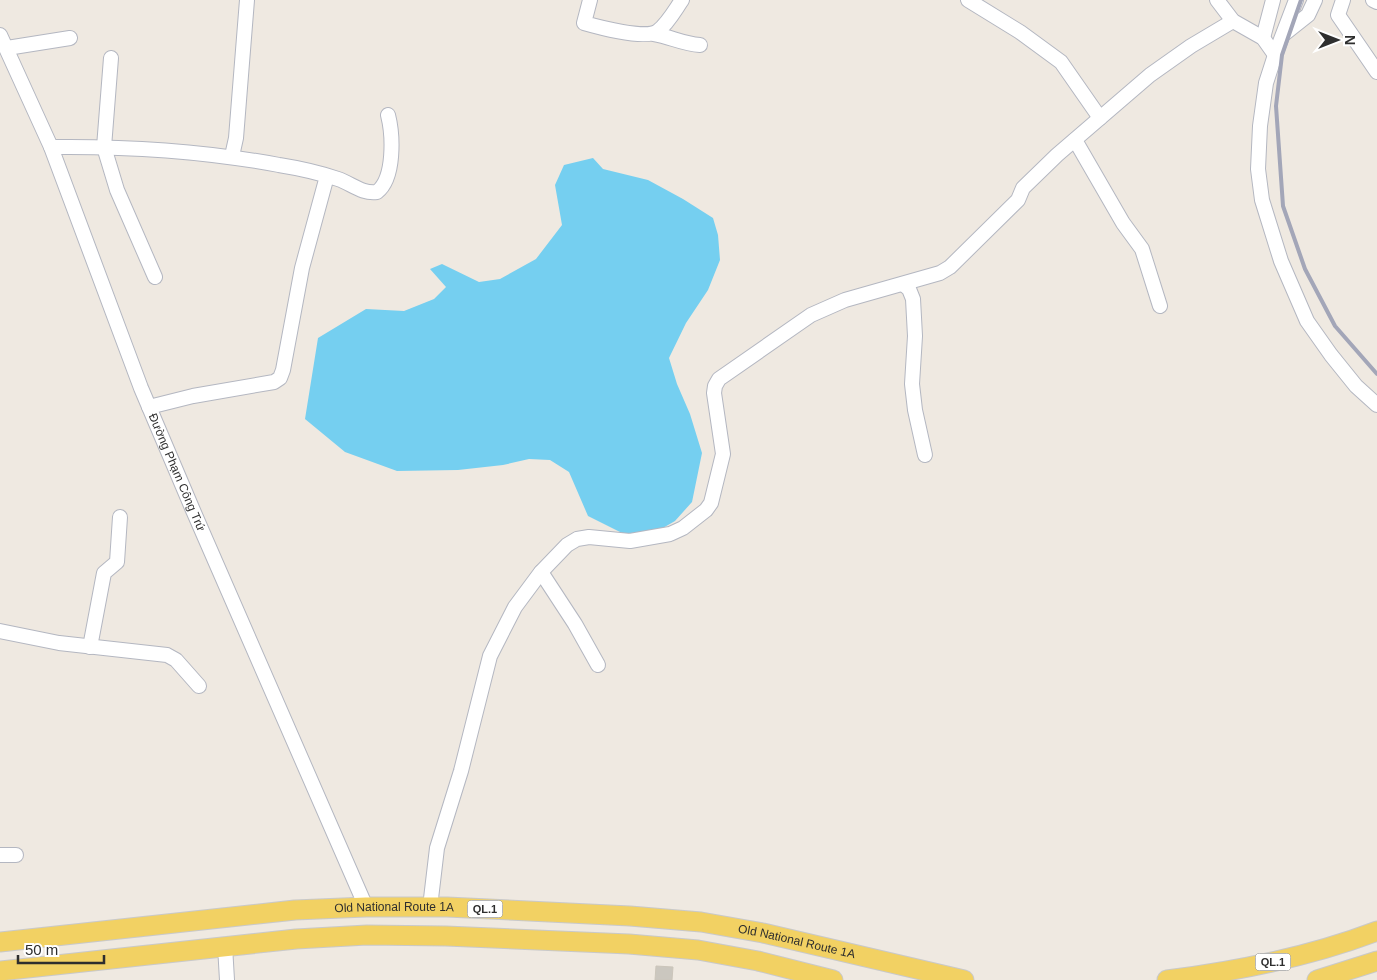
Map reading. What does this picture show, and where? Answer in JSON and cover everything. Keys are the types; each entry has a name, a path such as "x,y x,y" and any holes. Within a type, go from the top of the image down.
{"main road":[{"path":"366,907 367,935"},
{"name":"Old National Route 1A","path":"0,942 295,910 430,907 630,916 701,922 763,933 964,980"},
{"name":"QL.1","path":"1166,980 1265,964 1322,950 1377,931"},
{"path":"0,971 296,938 367,935 446,936 629,944 698,950 758,961 825,979"},
{"path":"1317,980 1377,961"}],"street":[{"path":"232,156 236,138 247,0"},
{"path":"590,0 584,23 608,29 648,35 663,35 684,44 700,45"},
{"path":"654,34 664,25 682,0"},
{"path":"968,0 1020,32 1061,62 1100,118"},
{"path":"1217,0 1233,21 1263,38 1275,55"},
{"path":"1263,38 1273,0"},
{"path":"1296,0 1266,83 1260,126 1258,169 1262,200 1281,261 1307,321 1356,386 1377,405"},
{"path":"1282,36 1308,15 1316,0"},
{"path":"1343,0 1338,15 1377,72"},
{"path":"1373,0 1377,2"},
{"path":"430,907 437,848 461,770 490,656 515,607 541,572 566,545 577,539 589,537 630,541 670,534 683,528 706,510 712,503 723,454 714,393 715,386 719,380 811,315 845,300 935,275 950,267 1018,200 1022,188 1100,118 1150,75 1190,46 1233,21"},
{"name":"Đường Phạm Công Trứ","path":"0,35 51,147 149,407 366,907"},
{"path":"7,48 70,38"},
{"path":"111,58 104,146 117,190 155,277"},
{"path":"51,147 104,146 232,156 339,179 370,193 377,192 382,188 387,174 392,148 391,127 388,115"},
{"path":"1075,140 1123,223 1142,249 1160,306"},
{"path":"149,407 193,396 274,382 280,378 302,268 327,176"},
{"path":"903,284 909,289 913,299 915,336 912,384 915,410 925,455"},
{"path":"90,647 104,573 116,562 120,517"},
{"path":"541,572 575,624 598,665"},
{"path":"0,631 59,643 167,655 176,660 199,686"},
{"path":"0,856 16,856"},
{"path":"225,946 227,980"}],"water":[{"path":"593,158 603,169 648,180 683,199 713,218 718,235 720,260 708,290 686,323 669,358 702,453 692,502 675,521 649,536 626,535 588,516 569,472 550,460 529,459 503,465 458,470 397,471 345,452 305,419 318,338 366,309 404,311 434,299 446,287 430,269 442,264 479,282 500,279 536,259 562,225 555,185 564,165"}],"building":[{"path":"656,966 673,967 672,980 655,980"}],"railway":[{"path":"1301,0 1282,55 1276,106 1283,206 1305,269 1335,326 1377,374"}]}
